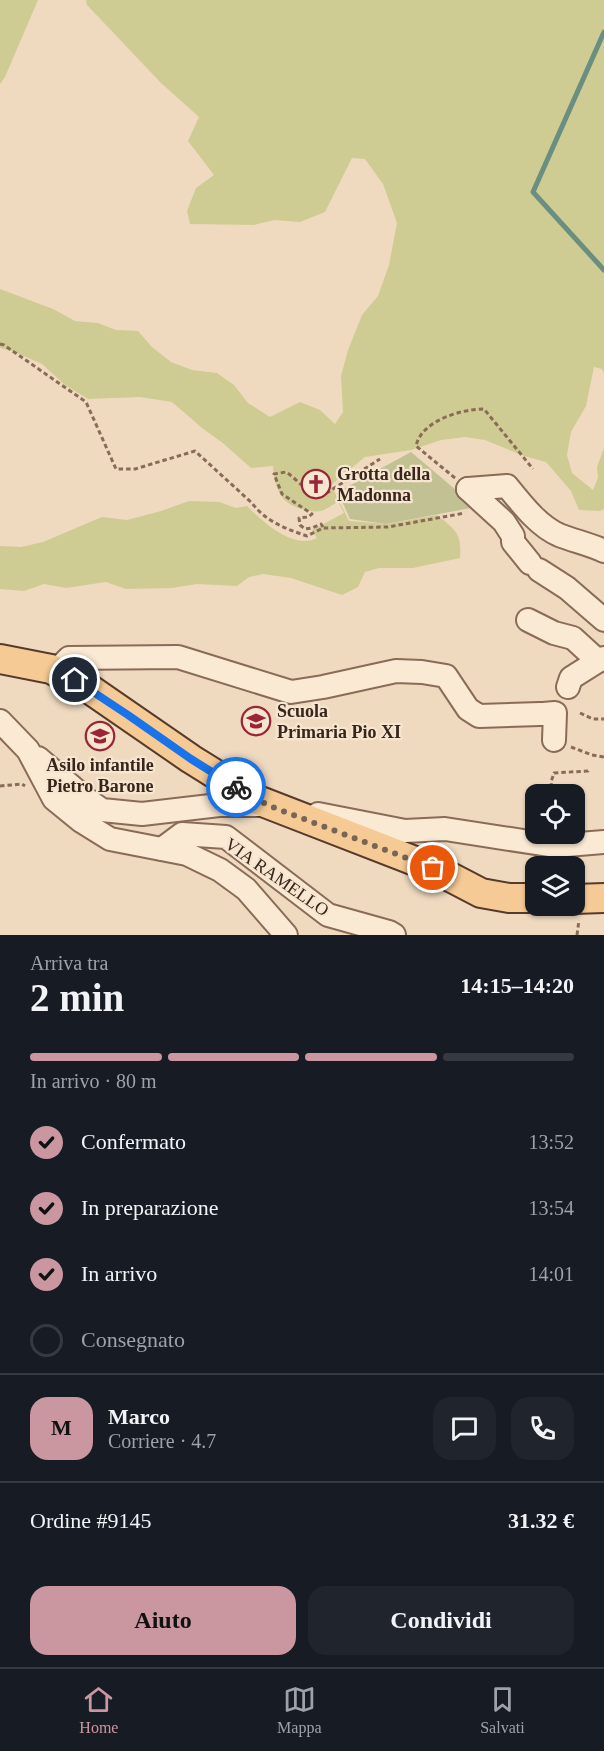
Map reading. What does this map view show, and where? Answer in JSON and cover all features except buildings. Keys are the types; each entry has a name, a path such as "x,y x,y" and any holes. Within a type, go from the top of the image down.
{"main road":[{"path":"6,666 44,667 56,671 91,690 191,759 255,799 433,868 482,893 509,898 525,898"}],"street":[{"path":"468,489 507,486 521,504 557,534 604,551"},
{"path":"468,489 504,522 513,536 513,542 534,566 567,588 604,620"},
{"path":"528,620 554,633 573,638 601,660 571,678 568,687"},
{"path":"56,671 69,658 178,657 291,692 396,671 422,672 446,676 468,709 479,716 546,714 554,740"},
{"name":"VIA RAMELLO","path":"0,721 28,750 54,799 81,821 110,839 187,854 220,870 246,889 286,935"},
{"path":"28,750 102,810 142,814 219,805 272,806 405,831 445,829 555,846 593,843"},
{"name":"VIA RAMELLO","path":"162,849 182,834 226,837 328,915 394,935"}],"path":[{"path":"0,344 86,402 116,469 135,469 195,451 260,513 273,522 307,536 324,528 388,527 468,512"},
{"path":"468,489 416,446 418,439 430,425 471,409 484,409 533,469"},
{"path":"324,528 321,524 305,529 300,525 299,518 312,514 282,494 274,474 286,472 302,487 325,494 380,459"},
{"path":"580,713 593,719 604,719"},
{"path":"554,740 592,757 604,757"},
{"path":"550,784 554,773 588,771 589,769"},
{"path":"587,898 593,843"}],"shaded area":[{"path":"0,0 38,0 0,84"},
{"path":"86,0 604,0 604,374 602,369 594,367 586,406 571,432 567,455 572,473 593,490 598,478 597,467 604,448 604,509 600,511 579,510 571,491 546,462 524,456 485,440 465,437 441,440 411,450 365,457 331,485 349,521 387,524 437,515 456,532 460,542 460,558 413,568 379,568 365,572 358,587 342,595 291,578 263,574 249,577 237,586 197,584 172,588 126,589 106,582 66,588 44,584 24,591 0,589 0,546 21,547 43,542 102,517 127,520 189,501 219,502 236,508 247,506 279,532 298,540 308,541 317,538 312,530 344,513 338,502 318,511 291,505 281,496 273,466 251,468 172,402 140,397 88,399 65,385 42,364 0,348 0,289 53,309 75,321 98,323 116,330 138,331 152,347 171,362 192,370 217,373 234,385 248,403 270,417 300,402 320,410 335,424 343,412 341,376 348,350 362,315 378,296 389,265 397,223 383,184 365,159 352,158 325,212 300,222 274,220 254,225 190,224 187,211 196,188 214,175 188,141 199,117 161,83 87,5"},
{"path":"411,452 476,507 386,524 350,519 338,492"}],"waterway":[{"path":"604,32 533,192 604,270"}],"way so far":[{"path":"236,787 275,808 433,868"}],"place":[{"name":"Grotta della Madonna","path":"316,484"},
{"name":"Scuola Primaria Pio XI","path":"256,721"},
{"name":"Asilo infantile Pietro Barone","path":"100,736"}],"route":[{"path":"75,680 236,787"}]}
